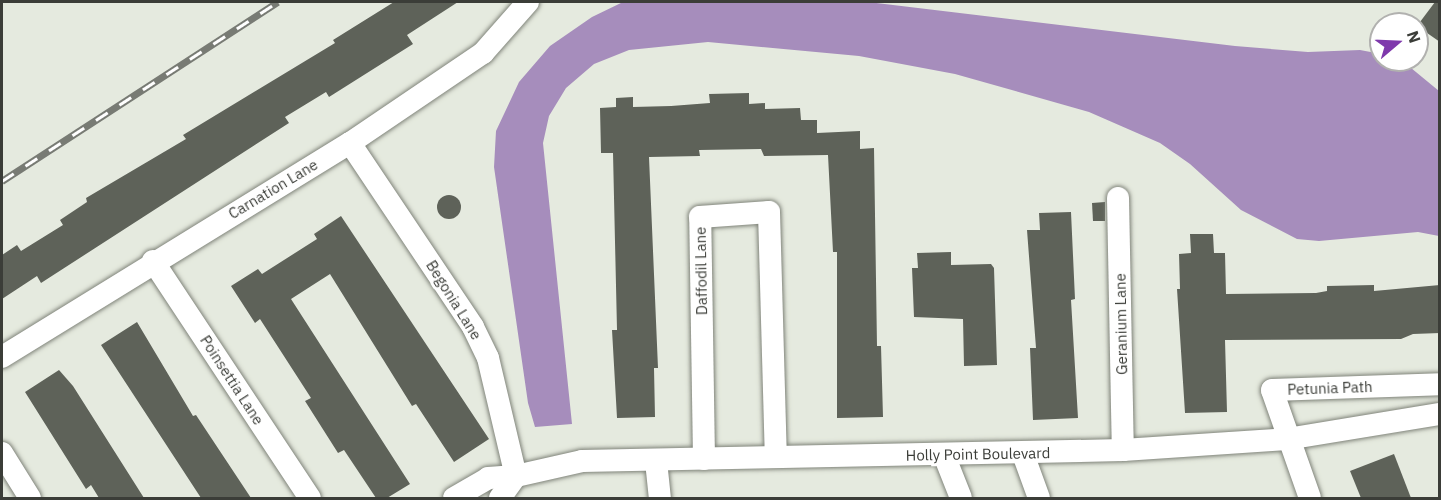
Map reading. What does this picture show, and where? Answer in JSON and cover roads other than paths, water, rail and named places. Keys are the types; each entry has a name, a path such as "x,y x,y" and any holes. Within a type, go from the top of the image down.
{"street":[{"name":"Carnation Lane","path":"2,357 153,261 350,143 483,53 528,2"},
{"name":"Begonia Lane","path":"350,143 473,327 488,358 516,476"},
{"name":"Geranium Lane","path":"1118,198 1123,450"},
{"name":"Daffodil Lane","path":"704,459 700,217 769,212 776,457"},
{"name":"Poinsettia Lane","path":"153,261 310,498"},
{"name":"Petunia Path","path":"1287,439 1272,390 1440,384"},
{"name":"Holly Point Boulevard","path":"454,498 488,478 516,476 582,461 1023,454 1123,450 1287,439 1440,414"},
{"path":"1287,439 1310,498"},
{"path":"2,453 30,498"},
{"path":"1023,454 1039,498"},
{"path":"944,455 960,498"},
{"path":"656,461 660,498"},
{"path":"500,498 516,476"}],"railway":[{"path":"2,181 278,2"}]}
